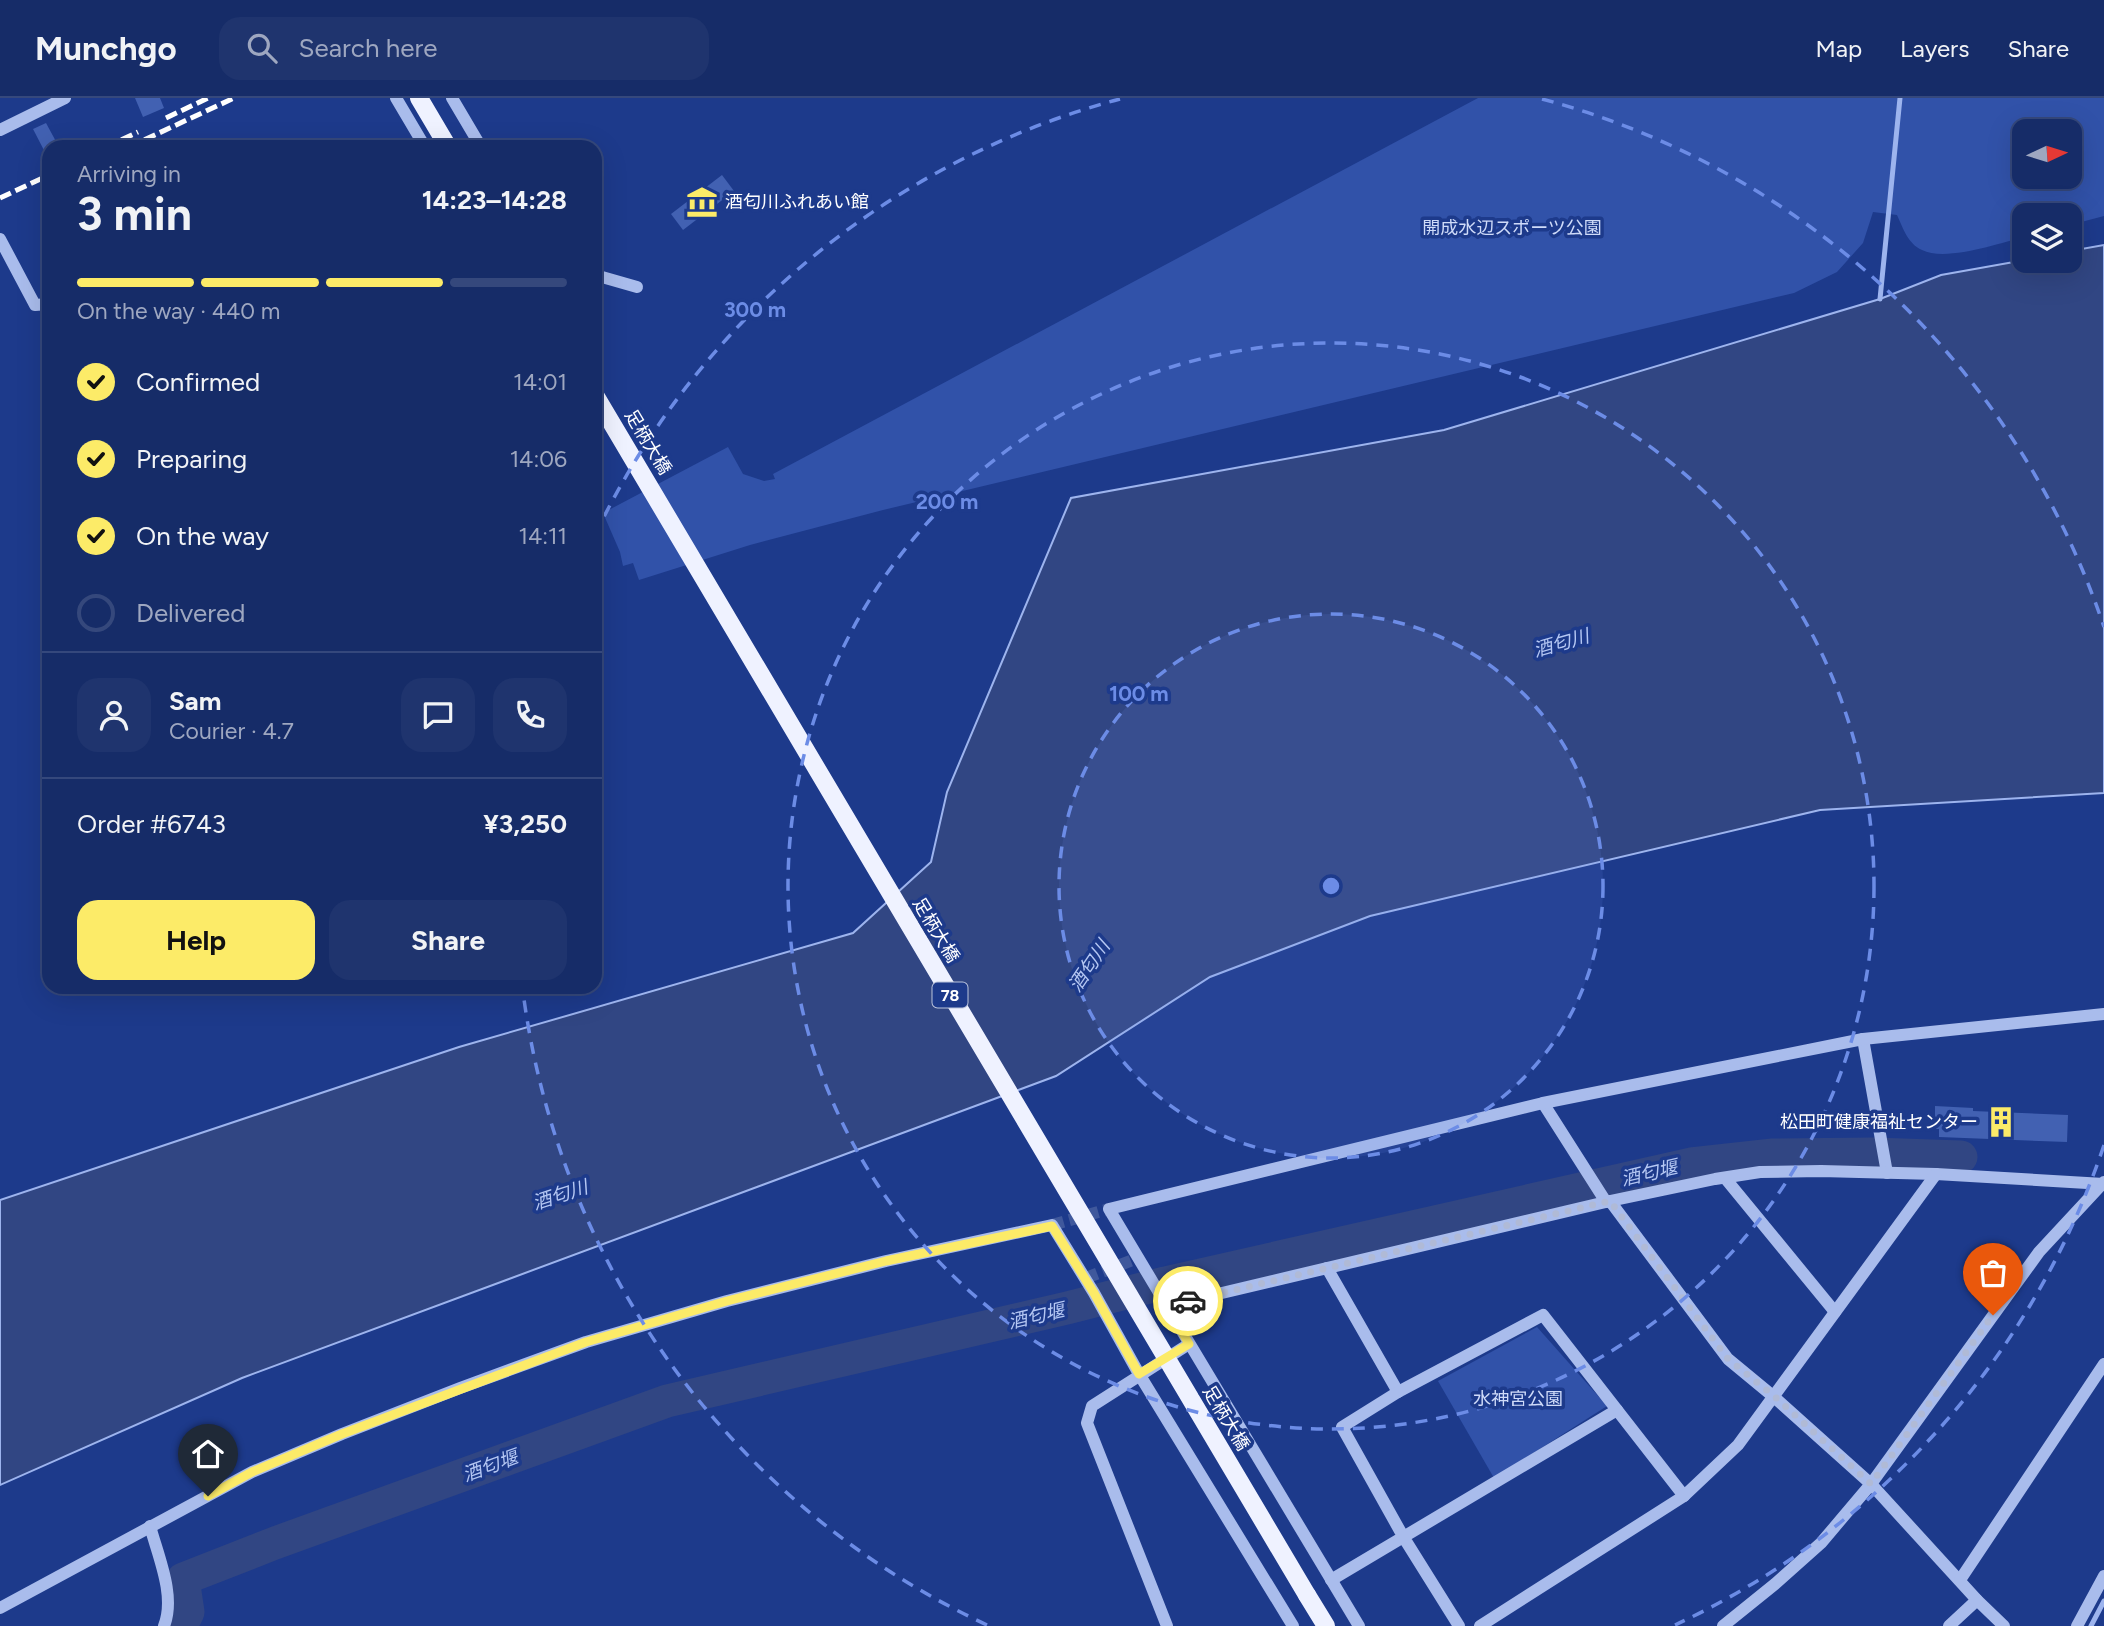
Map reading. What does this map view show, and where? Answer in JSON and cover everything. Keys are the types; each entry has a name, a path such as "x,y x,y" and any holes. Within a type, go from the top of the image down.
{"main road":[{"path":"419,98 444,140"},
{"name":"足柄大橋","path":"602,407 1326,1626"}],"street":[{"path":"0,130 65,98"},
{"path":"396,98 421,140"},
{"path":"452,98 477,140"},
{"path":"0,237 35,305 42,304"},
{"path":"602,277 637,287"},
{"path":"1359,1626 1110,1209 1543,1103 1863,1039 2104,1014"},
{"path":"1863,1039 1886,1168"},
{"path":"1543,1103 1591,1179 1728,1359 1774,1396 1871,1484 1961,1580 1977,1601 2004,1626"},
{"path":"1163,1301 1326,1268 1605,1198 1760,1172 1886,1168 1936,1174 2103,1183"},
{"path":"1480,1626 1684,1496 1738,1445 1936,1174"},
{"path":"1726,1178 1835,1312"},
{"path":"1723,1626 1821,1542 1871,1484 2039,1252 2103,1183"},
{"path":"0,1608 252,1472 342,1434 586,1342 727,1301 886,1261 1052,1226 1094,1293 1287,1624"},
{"path":"1326,1268 1398,1392"},
{"path":"1459,1626 1404,1538 1342,1427 1398,1392 1544,1315 1684,1496"},
{"path":"1167,1626 1087,1423 1092,1406 1189,1344"},
{"path":"1961,1580 2104,1364"},
{"path":"1331,1580 1617,1410"},
{"path":"150,1526 166,1587 169,1615 164,1626"},
{"path":"2077,1626 2104,1576"},
{"path":"1950,1626 1977,1601"}],"green space":[{"name":"開成水辺スポーツ公園","path":"1478,98 2104,98 2104,216 2082,222 2082,203 2012,203 2012,240 1945,254 1922,250 1913,244 1897,215 1873,212 1863,243 1837,272 1794,293 883,510 750,545 639,580 633,563 623,566 620,552 603,513 728,447 743,474 764,481 775,479 773,474"},
{"name":"水神宮公園","path":"1537,1327 1607,1406 1494,1478 1438,1381"}],"water":[{"name":"酒匂川","path":"2104,245 2104,793 1820,810 1370,916 1210,977 1056,1076 242,1378 0,1485 0,1200 459,1047 853,933 931,862 947,792 1071,498 1444,430 1880,299 1941,275 2012,262 2012,273 2082,273 2082,249"}],"building":[{"path":"135,98 160,98 164,108 143,117"},
{"path":"46,123 55,140 42,140 42,146 33,129"},
{"name":"酒匂川ふれあい館","path":"722,175 734,191 683,230 671,214"},
{"name":"松田町健康福祉センター","path":"1935,1106 1973,1108 1973,1111 2068,1115 2067,1142 1939,1137 1939,1129 1935,1129"}],"waterway":[{"path":"1880,299 1900,98"},
{"name":"酒匂堰","path":"181,1626 188,1612 183,1579 667,1401 1165,1283 1691,1164 1773,1155 1961,1157"},
{"path":"2091,1626 2104,1601"}],"tunnel":[{"path":"1052,1225 1109,1209"},
{"path":"1086,1278 1138,1258"}],"railway":[{"path":"166,118 208,98"},
{"path":"144,140 234,98"},
{"path":"121,140 138,132"},
{"path":"0,198 42,178"}],"way so far":[{"path":"1188,1301 1610,1201 1728,1359 1774,1396 1871,1484 1993,1315"}],"place":[{"name":"酒匂川ふれあい館","path":"702,202"},
{"name":"松田町健康福祉センター","path":"2001,1122"}],"route":[{"path":"208,1496 252,1472 342,1434 586,1342 727,1301 886,1261 1052,1226 1086,1278 1139,1374 1189,1344 1167,1306 1188,1301"}]}
